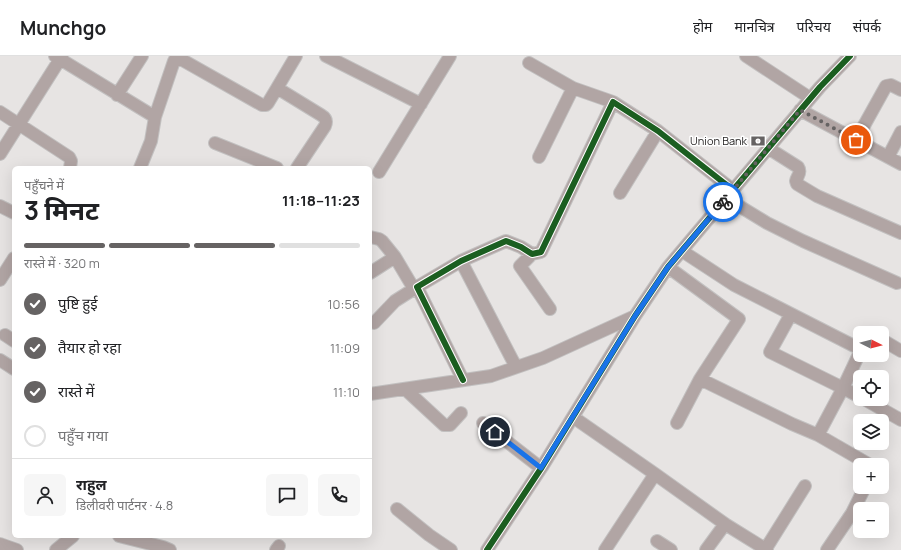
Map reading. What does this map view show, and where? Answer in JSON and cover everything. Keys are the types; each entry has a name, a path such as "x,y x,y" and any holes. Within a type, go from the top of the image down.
{"street":[{"path":"117,95 142,56"},
{"path":"141,166 151,141 154,117 177,56 262,105 266,105 296,56"},
{"path":"326,56 421,104"},
{"path":"379,172 450,56"},
{"path":"746,56 810,98"},
{"path":"486,550 541,468 635,316 668,267 810,98 850,56"},
{"path":"0,154 59,57 154,117"},
{"path":"529,62 573,88 613,102 658,130 730,194 768,223 803,241 897,283"},
{"path":"856,140 886,86 900,86"},
{"path":"277,88 321,115 326,120 325,126 298,166"},
{"path":"539,156 573,88"},
{"path":"550,309 520,266 532,254 541,252 613,102"},
{"path":"800,110 901,164"},
{"path":"0,112 69,157 71,161 70,166"},
{"path":"620,193 658,130"},
{"path":"888,157 901,132"},
{"path":"215,143 271,166"},
{"path":"768,148 798,167 800,172 796,179 797,184 817,196 901,233"},
{"path":"0,206 12,213"},
{"path":"372,237 382,241 395,257 415,288 463,380"},
{"path":"374,323 395,301 415,288 461,261 506,241 521,247 532,254"},
{"path":"682,251 734,285 853,346"},
{"path":"372,272 395,257"},
{"path":"0,280 12,261"},
{"path":"461,261 516,368"},
{"path":"668,267 739,319 700,380 677,424"},
{"path":"791,314 770,352 853,393"},
{"path":"372,394 490,376 543,358 635,316"},
{"path":"889,344 901,351"},
{"path":"0,360 12,368"},
{"path":"818,435 843,388 855,362"},
{"path":"700,380 818,435 858,458"},
{"path":"405,389 444,425 450,424 461,413"},
{"path":"876,406 901,420"},
{"path":"573,417 725,524 766,550 805,486"},
{"path":"483,424 541,468"},
{"path":"605,550 655,474"},
{"path":"827,550 852,513 862,494"},
{"path":"397,509 429,535 451,550"},
{"path":"706,550 725,524"},
{"path":"57,550 70,538"},
{"path":"127,538 170,550"},
{"path":"657,541 671,550"},
{"path":"0,544 17,550"}],"cycle path":[{"path":"487,550 542,467 635,316 668,267 820,87 850,56"},
{"path":"463,380 417,287 461,261 506,241 521,247 532,254 541,252 613,102 658,131 733,190"}],"way so far":[{"path":"723,202 800,110 856,140"}],"place":[{"name":"Union Bank","path":"758,141"}],"route":[{"path":"495,432 541,468 635,316 668,267 723,202"}]}
